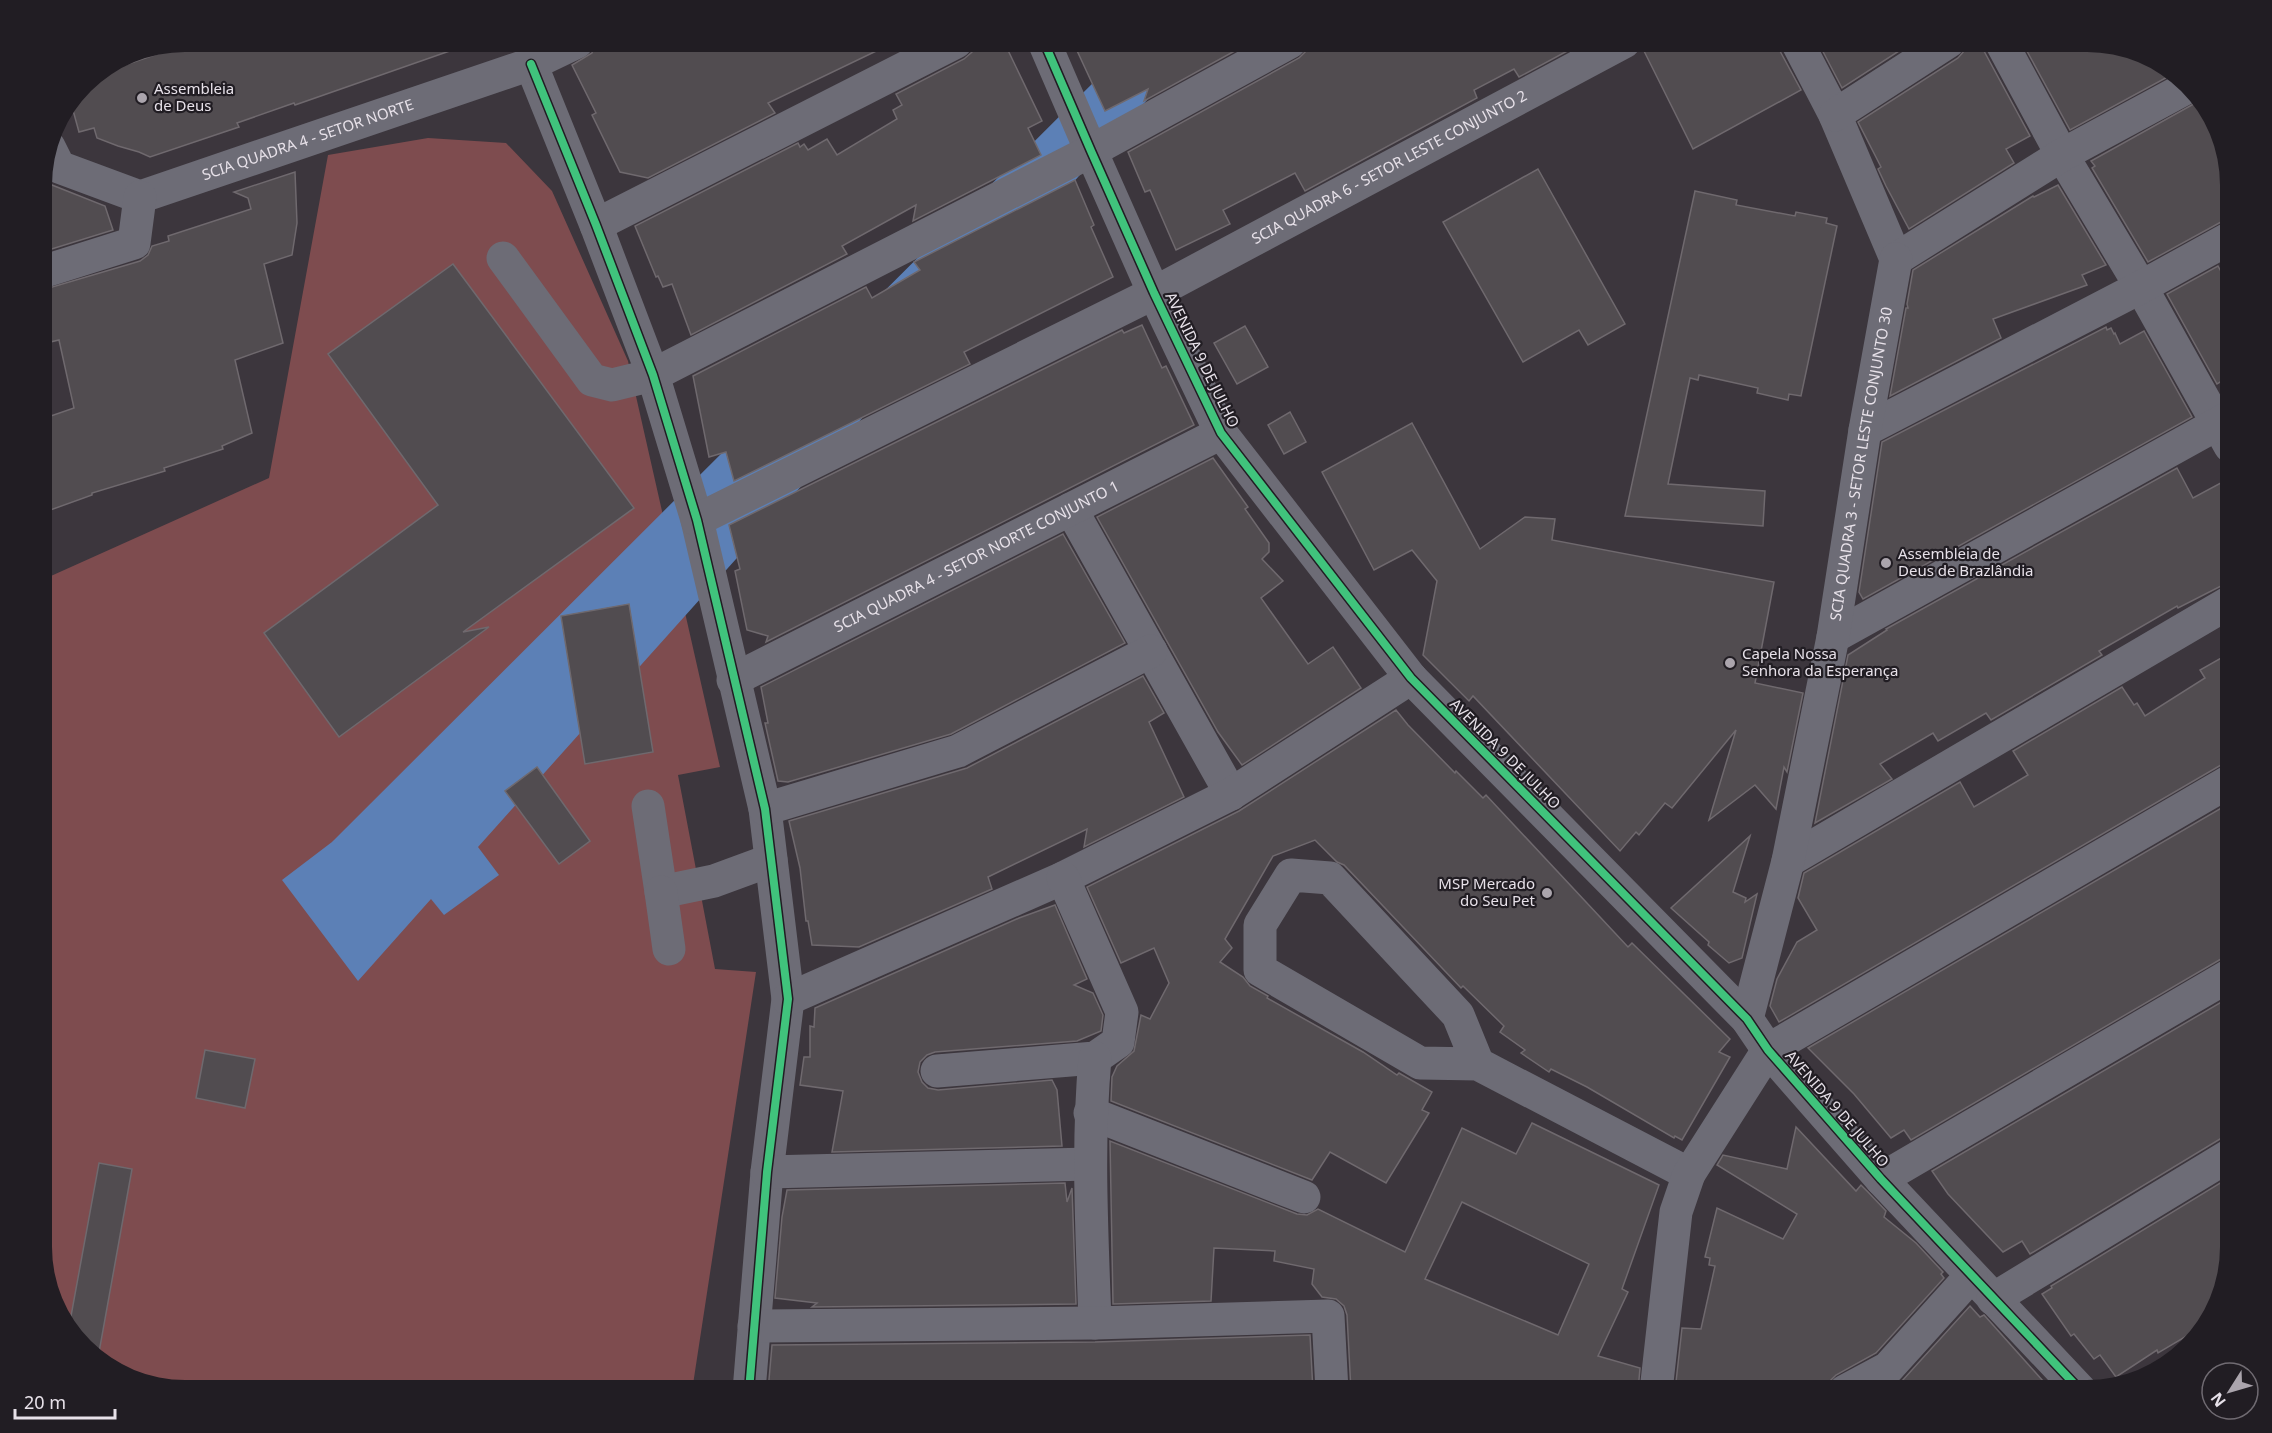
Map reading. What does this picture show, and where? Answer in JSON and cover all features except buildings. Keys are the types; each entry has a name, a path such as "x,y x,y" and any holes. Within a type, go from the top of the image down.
{"street":[{"path":"503,258 592,380 612,385 653,375 1090,151 1271,52"},
{"name":"SCIA QUADRA 6 - SETOR LESTE CONJUNTO 2","path":"697,520 1154,293 1605,52"},
{"path":"1802,52 1835,115 1896,259 2062,155 2181,91"},
{"path":"1835,115 1932,52"},
{"path":"2006,52 2062,155 2220,419"},
{"name":"SCIA QUADRA 4 - SETOR NORTE","path":"140,197 531,64 554,53"},
{"path":"596,225 935,53"},
{"name":"AVENIDA 9 DE JULHO","path":"1048,53 1154,293 1221,433 1411,678 1748,1019 1768,1050 1881,1179 2071,1380"},
{"path":"531,64 653,375 697,520 765,809 788,999 767,1172 750,1380"},
{"path":"53,269 134,243 140,197 59,167 55,159"},
{"path":"1865,430 2141,288 2220,244"},
{"name":"SCIA QUADRA 3 - SETOR LESTE CONJUNTO 30","path":"1748,1019 1788,861 1833,637 1865,430 1896,259"},
{"path":"1833,637 2220,432"},
{"name":"SCIA QUADRA 4 - SETOR NORTE CONJUNTO 1","path":"733,680 1221,433"},
{"path":"1071,509 1231,794"},
{"path":"1788,861 2220,608"},
{"path":"765,809 958,752 1151,651"},
{"path":"788,999 1063,878 1231,794 1411,678"},
{"path":"1657,1380 1676,1212 1689,1174 1768,1050 2220,787"},
{"path":"648,806 669,949"},
{"path":"661,892 714,881 771,860"},
{"path":"1478,1064 1458,1014 1330,878 1291,875 1260,925 1260,970 1420,1063 1478,1064 1689,1174"},
{"path":"937,1071 1095,1058 1118,1042 1122,1012 1063,878"},
{"path":"1881,1179 2220,981"},
{"path":"1095,1058 1090,1113 1095,1323"},
{"path":"1090,1113 1304,1197"},
{"path":"1866,1380 1888,1368 1982,1287 2220,1160"},
{"path":"767,1172 1090,1164"},
{"path":"754,1326 1095,1323 1329,1316 1332,1380"}],"shaded area":[{"path":"428,138 506,143 552,191 628,361 720,767 678,775 715,969 756,972 694,1380 168,1379 134,1370 119,1363 98,1348 70,1314 57,1282 53,1256 53,575 269,478 328,155"}],"water":[{"path":"1190,52 478,847 499,875 444,915 431,899 358,981 282,880 332,842 1123,53"}],"cycle path":[{"path":"1049,53 1154,293 1221,433 1411,678 1747,1019 1768,1050 1881,1179 2071,1380"},
{"path":"531,64 653,375 697,520 765,809 788,999 767,1172 750,1380"}],"place":[{"name":"Assembleia de Deus","path":"142,98"},
{"name":"Assembleia de Deus de Brazlândia","path":"1886,563"},
{"name":"Capela Nossa Senhora da Esperança","path":"1730,663"},
{"name":"MSP Mercado do Seu Pet","path":"1547,893"}]}
